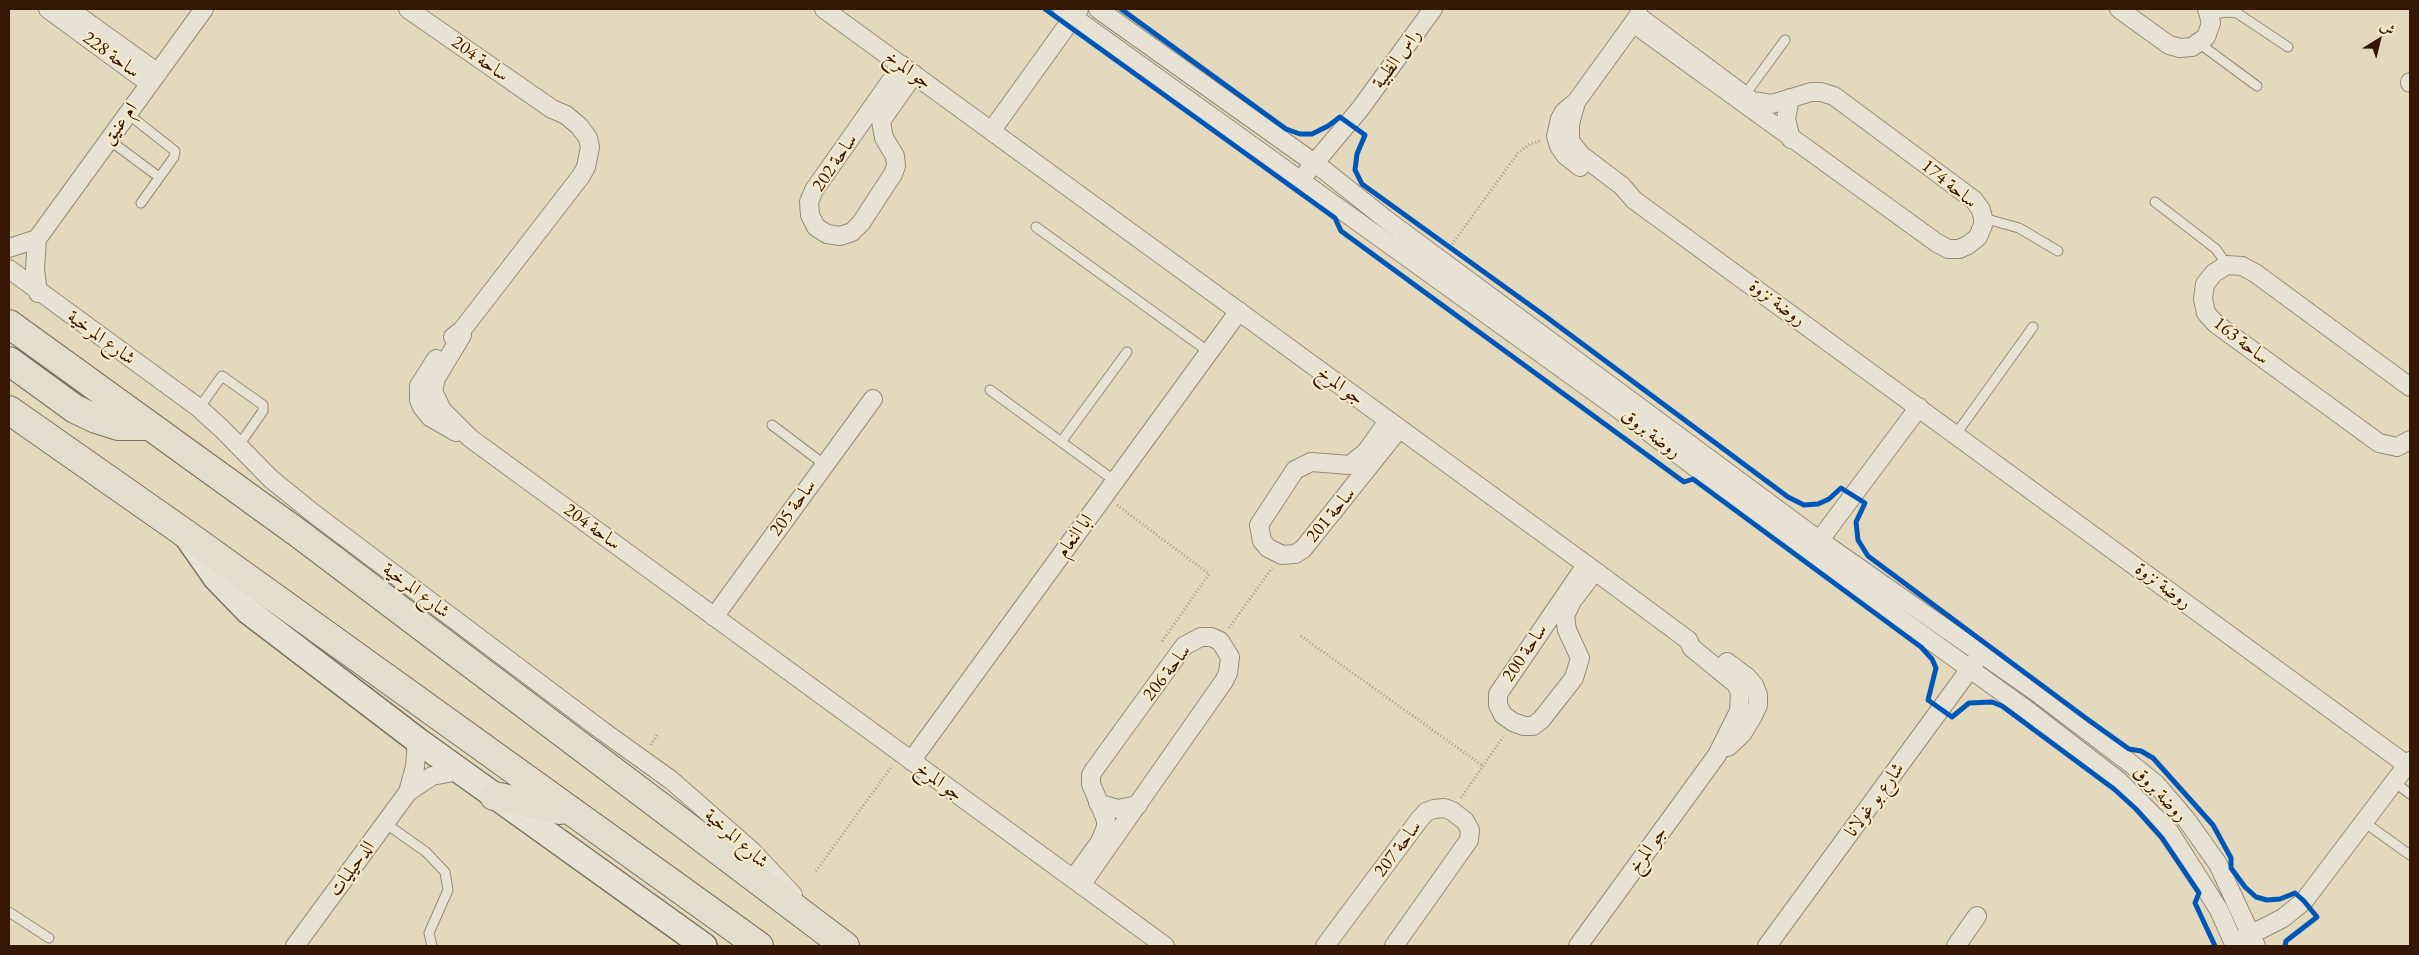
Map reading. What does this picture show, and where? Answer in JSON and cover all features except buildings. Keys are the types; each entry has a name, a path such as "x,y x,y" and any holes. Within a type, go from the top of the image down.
{"highway":[{"name":"شارع المرخية","path":"9,324 298,533 814,924 846,946"},
{"path":"9,361 75,409 96,419 118,426 148,426"},
{"path":"9,410 186,534 569,812 759,946"},
{"path":"494,796 569,812"}],"main road":[{"path":"186,534 216,578 242,605 417,740 704,946"}],"street":[{"name":"ساحة 228","path":"48,9 154,78"},
{"name":"ساحة 228","path":"68,9 154,78"},
{"name":"ام عنيق","path":"37,239 204,9"},
{"name":"ساحة 204","path":"408,9 552,109 566,115 579,126 588,138 590,156 586,167 462,330 462,335 436,378 433,391 442,410 470,438 714,617"},
{"name":"جو المرخ","path":"824,9 1688,640 1692,648 1730,677 1740,693 1739,711 1717,755 1578,946"},
{"name":"روضة بروق","path":"1098,9 1319,166 1814,547 1970,670 2027,710 2141,801 2169,831 2197,873 2219,910 2234,944"},
{"name":"راس الظبية","path":"1306,185 1319,166 1353,126 1360,109 1433,9"},
{"path":"2120,9 2169,45 2180,48 2192,48 2200,44 2210,30 2208,12"},
{"name":"روضة بروق","path":"1071,11 1306,185 1621,411 1814,547 1982,654 2039,694 2156,784 2186,819 2218,864 2254,941"},
{"path":"992,130 1071,11"},
{"name":"ساحة 174","path":"1638,16 1744,96 1760,103 1772,104 1811,92 1821,92 1834,96 1974,200 1981,210 1983,218 1983,225 1978,237 1968,246 1959,249 1948,249 1791,139 1638,16"},
{"name":"روضة نزوة","path":"1634,200 1618,194 1566,156 1559,146 1556,136 1560,119 1564,112 1576,102 1638,16"},
{"name":"ساحة 202","path":"908,70 881,121 884,138 895,156 896,166 893,174 861,223 852,232 840,236 827,234 816,227 810,215 809,202 814,190 851,139 908,70"},
{"path":"1790,98 1786,119 1791,139"},
{"name":"روضة نزوة","path":"1576,102 1570,124 1570,140 1581,155 1622,186 1634,200 2409,763 2304,901 2254,941 2234,944"},
{"path":"851,139 884,138"},
{"path":"9,248 37,239 35,269 38,293"},
{"path":"2227,265 2242,266 2255,273 2410,387"},
{"name":"ساحة 163","path":"2227,265 2214,273 2205,284 2203,299 2206,313 2216,324 2379,444 2397,447 2410,440"},
{"name":"شارع المرخية","path":"9,270 38,293 199,408 272,479 313,513 596,727 671,780 752,851 792,894 814,924"},
{"name":"ابا النعام","path":"906,757 1104,496 1239,311"},
{"name":"ساحة 205","path":"714,617 873,399"},
{"path":"1814,547 1919,407"},
{"name":"ساحة 201","path":"1394,425 1343,500 1303,549 1295,554 1282,555 1268,548 1262,541 1259,533 1262,518 1296,470 1311,462 1350,465 1358,460 1394,425"},
{"path":"1332,465 1341,481 1343,500"},
{"name":"ساحة 200","path":"1590,568 1567,608 1565,622 1580,658 1574,678 1541,720 1533,726 1524,726 1512,722 1504,715 1498,705 1498,694 1535,637 1590,568"},
{"name":"جو المرخ","path":"714,617 1165,946"},
{"path":"1535,637 1553,634 1571,638"},
{"name":"ساحة 206","path":"1201,636 1211,637 1220,641 1230,657 1228,673 1138,805 1077,882 1104,835 1106,820 1091,784 1094,770 1177,656 1191,640 1201,636"},
{"name":"شارع بو غولانا","path":"1767,946 1982,654"},
{"name":"الدحيليات","path":"295,946 408,792 416,767 417,740"},
{"name":"الدحيليات","path":"408,792 432,776 459,771"},
{"path":"1098,803 1118,809 1138,805"},
{"name":"ساحة 207","path":"1325,946 1423,816 1434,809 1444,808 1452,811"},
{"path":"1394,946 1469,840 1470,830 1466,821 1452,811"},
{"path":"1956,946 1977,916"}],"lane":[{"path":"2208,12 2237,13 2288,47"},
{"path":"1744,96 1785,40"},
{"path":"2200,44 2257,86"},
{"path":"128,114 175,151 174,156 141,203"},
{"path":"109,140 159,177"},
{"path":"2155,202 2216,249 2227,265"},
{"path":"1983,218 2019,228 2058,251"},
{"path":"1036,227 1209,352"},
{"path":"1956,434 2033,327"},
{"path":"1061,442 1127,352"},
{"path":"199,408 222,376 263,405 263,411 239,445"},
{"path":"990,390 1115,481"},
{"path":"772,425 824,465"},
{"path":"2394,782 2410,794"},
{"path":"2364,822 2410,855"},
{"path":"385,823 426,852 445,872 448,890 429,933 432,946"},
{"path":"9,912 49,938"}],"path":[{"path":"1450,248 1518,154 1530,144 1556,136"},
{"path":"1442,242 1455,252"},
{"path":"1104,496 1209,574 1161,644 1177,656"},
{"path":"1220,641 1282,555"},
{"path":"1301,636 1483,766"},
{"path":"1452,811 1512,722"},
{"path":"816,871 906,757"}],"cycle path":[{"path":"1045,9 1335,218 1341,231 1684,482 1693,479 1921,647 1932,659 1936,668 1928,700 1952,717 1969,703 1992,702 2002,706 2114,789 2136,809 2162,838 2199,893 2195,903 2215,946"},
{"path":"1121,9 1286,129 1300,134 1312,134 1340,117 1365,135 1357,154 1355,170 1362,184 1545,316 1788,497 1804,505 1818,504 1829,499 1841,488 1865,503 1856,522 1858,540 1868,556 2129,749 2141,751 2153,758 2213,825 2231,858 2231,868 2245,887 2256,897 2267,900 2280,899 2295,893 2304,901 2317,917 2286,941 2285,946"}]}
